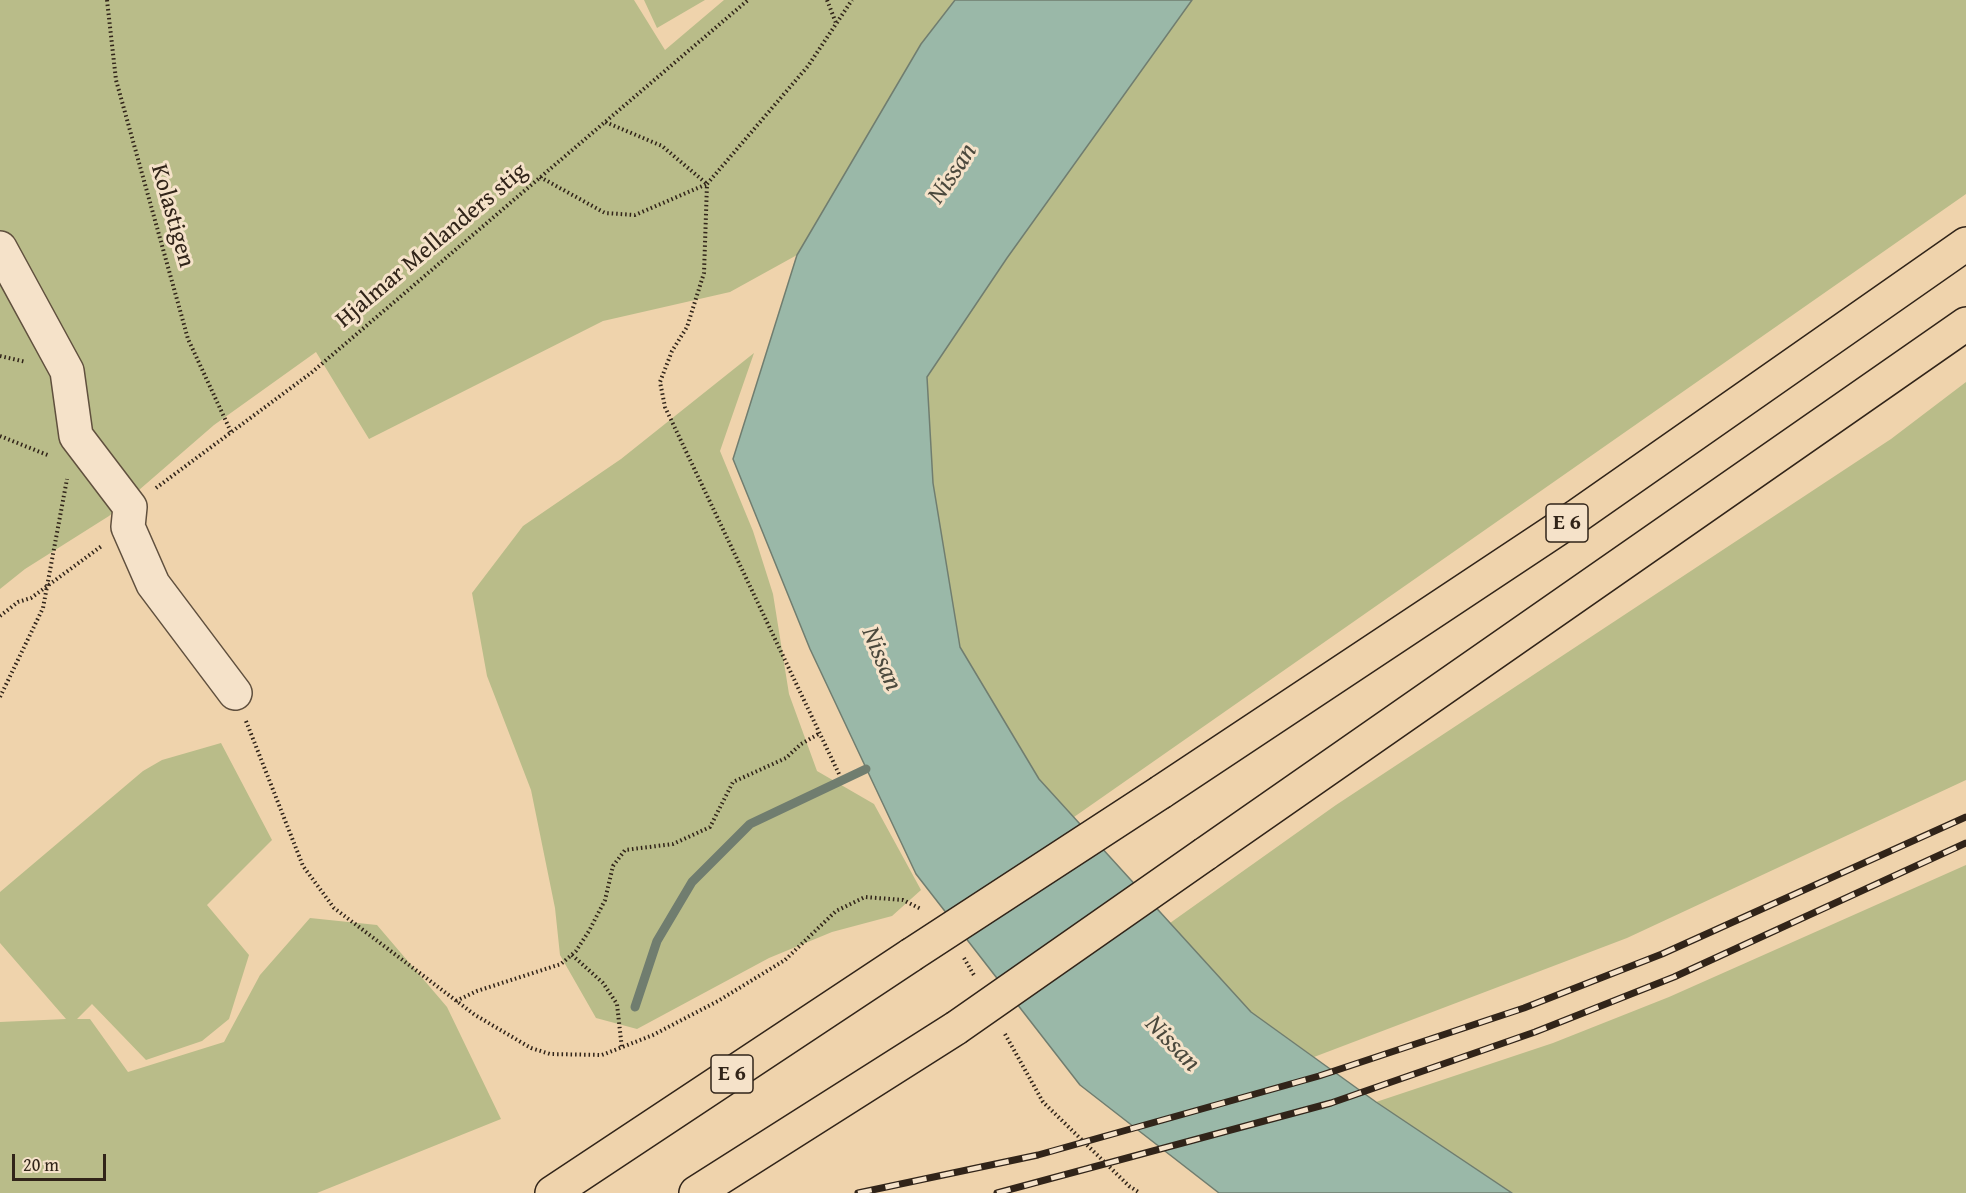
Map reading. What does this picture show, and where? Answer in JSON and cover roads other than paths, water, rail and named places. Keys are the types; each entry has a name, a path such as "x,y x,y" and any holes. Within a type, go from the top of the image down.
{"highway":[{"name":"E 6","path":"552,1193 1577,516 1966,244"},
{"path":"696,1193 956,1028 1966,324"}],"street":[{"path":"0,248 67,371 73,450 129,517 141,562 163,600 235,693"}],"water":[{"name":"Nissan","path":"955,0 1192,0 1007,258 927,377 933,483 960,647 1039,779 1251,1012 1376,1102 1512,1193 1219,1193 1080,1085 916,874 810,649 733,459 797,255 921,44"}],"waterway":[{"path":"635,1007 657,941 692,882 750,824 866,769"}],"railway":[{"path":"858,1193 1038,1155 1319,1076 1524,1008 1662,954 1966,817"},
{"path":"997,1193 1331,1103 1535,1032 1674,977 1966,843"}]}
